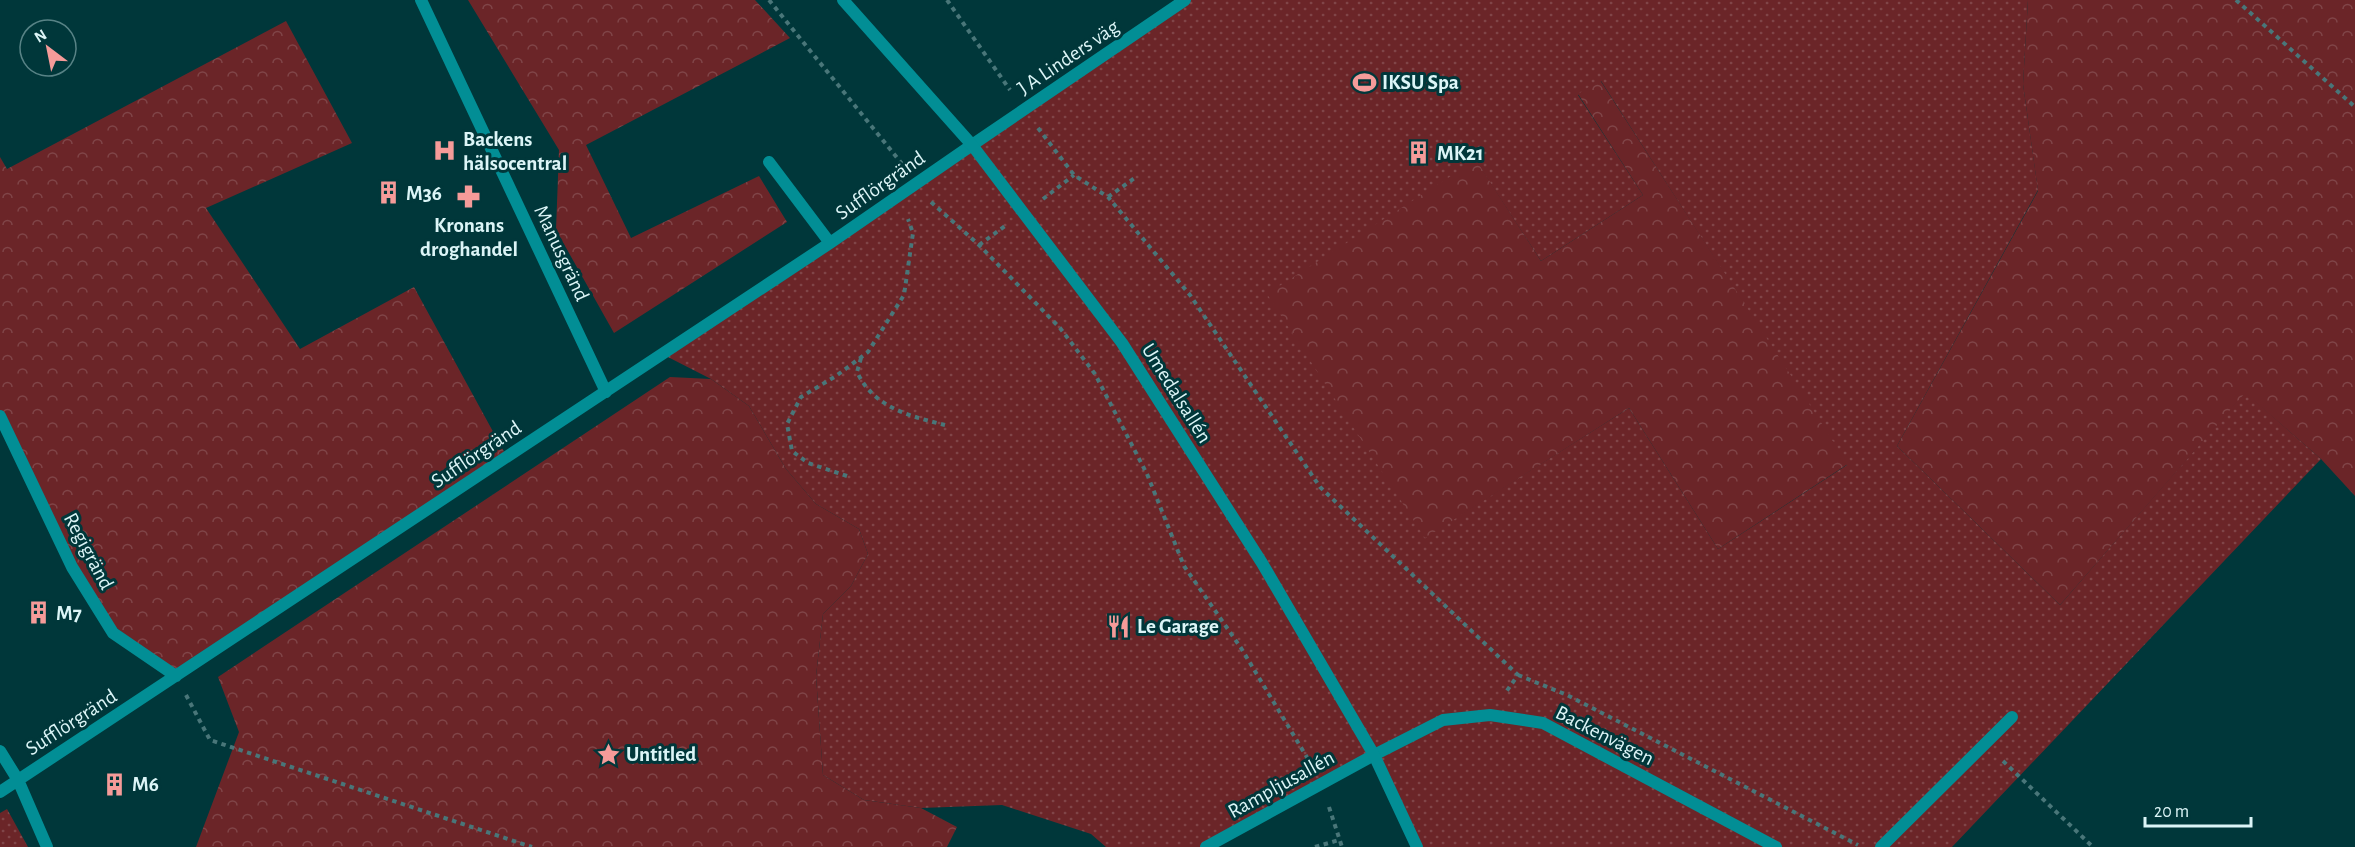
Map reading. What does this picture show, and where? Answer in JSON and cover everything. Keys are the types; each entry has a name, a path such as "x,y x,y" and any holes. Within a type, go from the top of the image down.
{"street":[{"name":"Manusgränd","path":"421,0 606,392"},
{"name":"Umedalsallén","path":"843,0 972,146 1122,343 1262,563 1374,755 1417,847"},
{"name":"J A Linders väg","path":"972,146 1185,0"},
{"name":"Sufflörgränd","path":"0,792 606,392 972,146"},
{"path":"769,162 830,243"},
{"name":"Regigränd","path":"0,416 72,567 113,633 176,676"},
{"name":"Backenvägen","path":"1374,755 1443,720 1490,715 1543,723 1776,847"},
{"path":"1881,847 2012,717"},
{"path":"0,750 18,780 47,847"},
{"name":"Rampljusallén","path":"1206,847 1374,755"}],"path":[{"path":"769,0 931,202 979,245 1060,328 1095,374 1147,474 1184,566 1241,648 1322,784 1342,847"},
{"path":"946,0 1074,176 1108,197 1190,295 1320,488 1518,675 1567,695 1862,847"},
{"path":"2236,0 2355,107"},
{"path":"1108,197 1136,177"},
{"path":"847,476 808,463 792,451 787,423 801,397 836,376 868,352 904,295 913,233 900,195"},
{"path":"862,357 857,372 863,385 873,394 899,413 945,425"},
{"path":"1490,715 1518,675"},
{"path":"176,676 210,740 532,847"},
{"path":"1985,744 2093,847"},
{"path":"1315,847 1339,840"}],"green space":[{"path":"468,0 755,0 790,38 586,145 631,238 759,176 787,222 614,333 556,230 559,150"},
{"path":"1185,0 2028,0 2023,84 2038,190 1897,446 2060,605 2245,392 2321,459 1952,847 1417,847 1374,755 1206,847 1106,847 1091,834 1002,805 921,808 864,800 823,775 816,676 823,614 851,586 868,554 859,529 816,504 786,469 749,406 711,379 662,354","holes":["1601,81 1847,465 1718,549 1629,408 1425,537 1476,161 1541,261 1643,195 1578,95"]},
{"path":"2028,0 2355,0 2355,496 2321,459 2245,393 2060,605 1897,446 2038,191 2023,84"},
{"path":"286,21 352,143 206,208 300,349 414,287 508,459 176,676 103,617 0,416 0,157 7,169"},
{"path":"1600,80 1848,464 1718,549 1629,408 1425,538 1267,294 1476,160 1541,261 1643,195 1578,94"},
{"path":"670,377 711,379 749,406 786,469 816,504 859,529 868,554 851,586 823,614 816,676 823,775 864,800 921,808 957,827 947,847 196,847 239,732 218,677"},
{"path":"7,809 28,847 0,847 0,813"}],"place":[{"name":"IKSU Spa","path":"1364,82"},
{"name":"Backens hälsocentral","path":"445,151"},
{"name":"MK21","path":"1419,153"},
{"name":"M36","path":"388,193"},
{"name":"Kronans droghandel","path":"469,197"},
{"name":"M7","path":"38,613"},
{"name":"Le Garage","path":"1119,626"},
{"name":"Untitled","path":"608,754"},
{"name":"M6","path":"114,784"}]}
